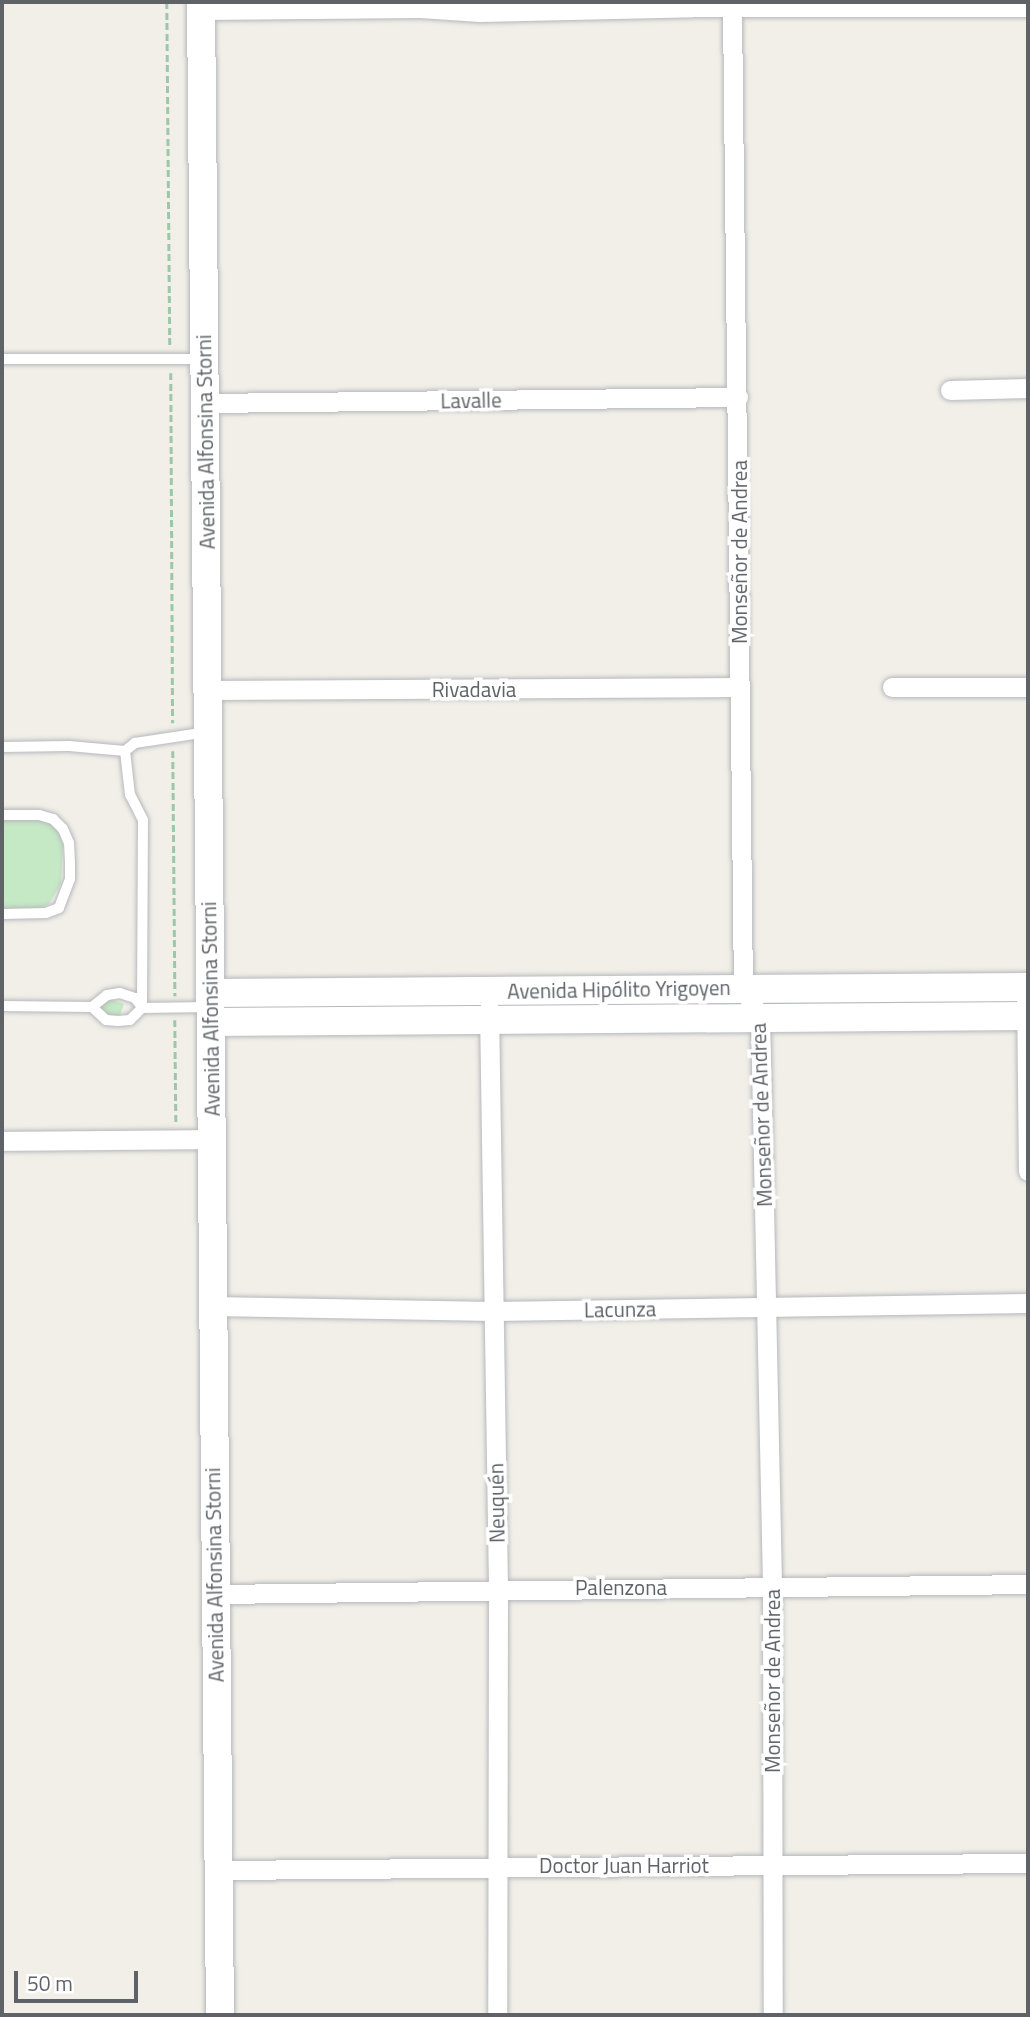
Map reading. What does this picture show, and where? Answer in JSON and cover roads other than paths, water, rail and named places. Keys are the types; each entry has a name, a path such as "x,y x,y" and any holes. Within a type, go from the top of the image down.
{"main road":[{"name":"Avenida Alfonsina Storni","path":"201,6 220,2015"},
{"name":"Avenida Hipólito Yrigoyen","path":"210,1007 489,991 1027,987"},
{"name":"Avenida Hipólito Yrigoyen","path":"210,1007 489,1020 1027,1016"}],"street":[{"path":"201,6 420,8 693,4 732,8 1028,7"},
{"name":"Monseñor de Andrea","path":"732,8 743,988 760,1017 772,1587 773,2015"},
{"path":"950,390 1028,388"},
{"name":"Lavalle","path":"204,403 738,397"},
{"name":"Rivadavia","path":"207,690 740,687"},
{"path":"892,687 1028,687"},
{"path":"1027,987 1028,1171"},
{"name":"Neuquén","path":"489,991 498,1588 498,2015"},
{"path":"2,1141 212,1139"},
{"name":"Lacunza","path":"212,1306 493,1311 1028,1303"},
{"name":"Palenzona","path":"214,1594 498,1588 1028,1584"},
{"name":"Doctor Juan Harriot","path":"219,1870 498,1865 1028,1863"}],"lane":[{"path":"2,359 204,359"},
{"path":"2,747 69,746 125,751 135,743 208,732"},
{"path":"92,1007 106,1020 118,1021 130,1020 142,1007 143,820 130,795 125,751"},
{"path":"2,815 39,815 53,819 63,829 69,843 70,879 58,908 46,913 2,914"},
{"path":"2,1006 92,1007 107,995 120,993 135,999 142,1007 210,1007"}]}
